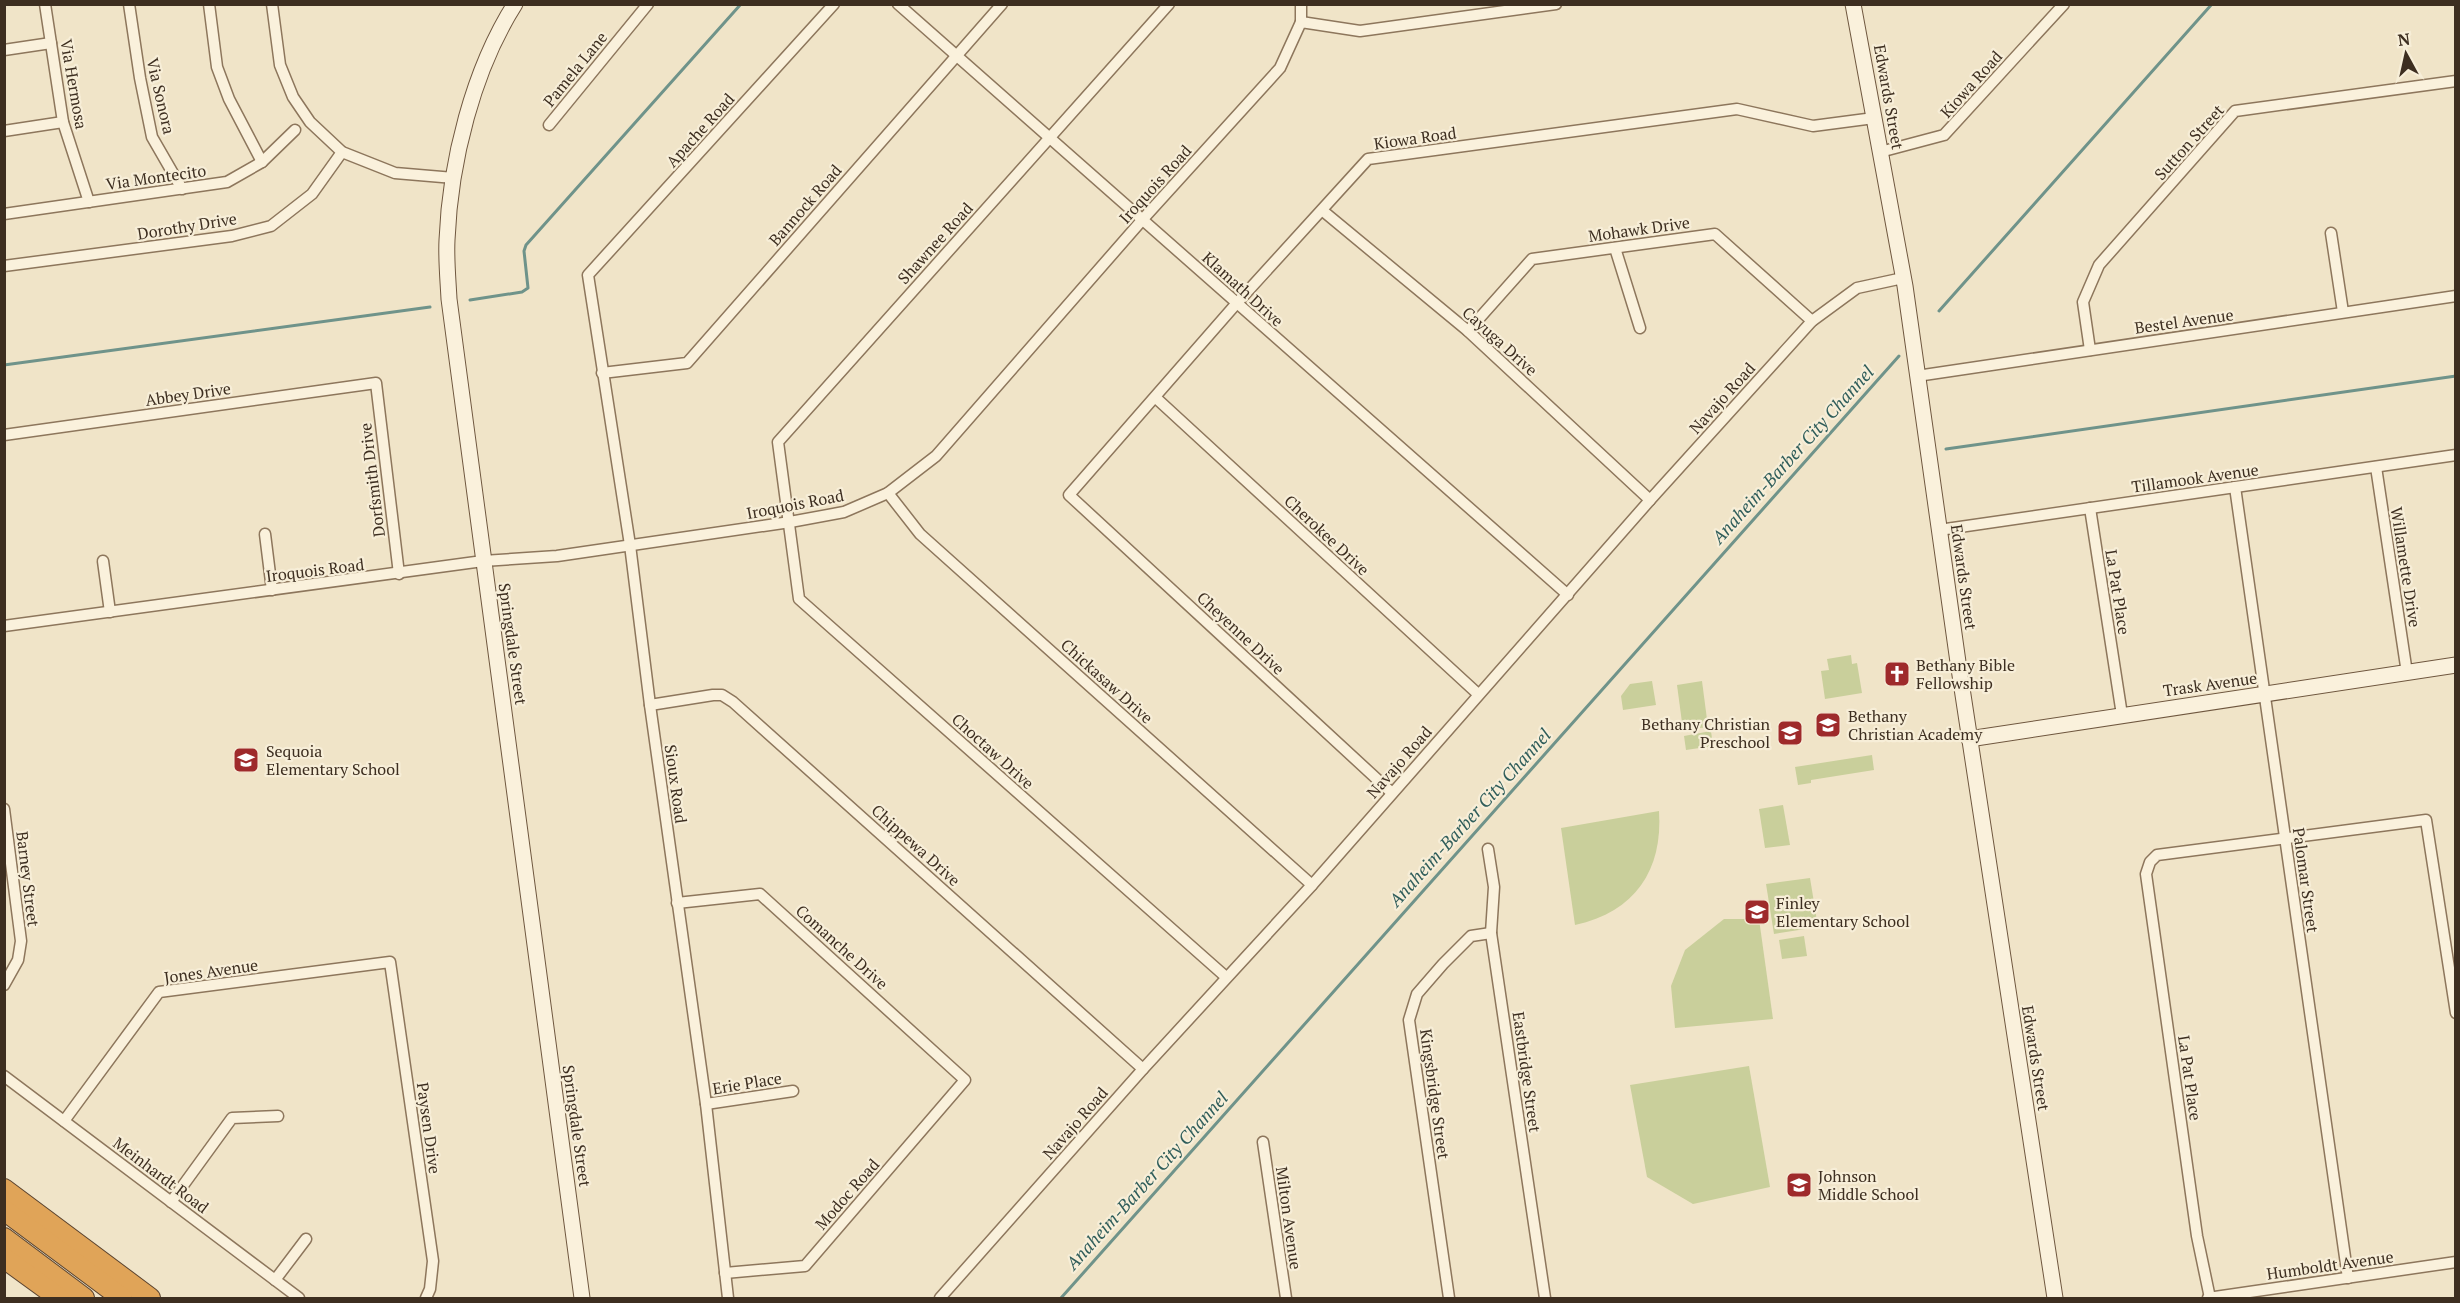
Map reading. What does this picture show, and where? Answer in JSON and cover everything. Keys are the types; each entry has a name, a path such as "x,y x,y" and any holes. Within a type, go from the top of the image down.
{"highway":[{"path":"4,1189 150,1299"},
{"path":"4,1210 122,1299"},
{"path":"4,1239 84,1299"},
{"path":"4,1258 59,1299"}],"street":[{"name":"Via Hermosa","path":"45,4 63,122 88,202"},
{"name":"Via Sonora","path":"129,4 152,137 182,189"},
{"path":"209,4 217,68 229,99 262,162"},
{"path":"272,4 280,65 293,97 310,122 342,152 395,173 454,178"},
{"name":"Springdale Street","path":"515,4 504,12 465,123 454,178 447,239 449,299 582,1299"},
{"name":"Pamela Lane","path":"549,125 648,4"},
{"name":"Apache Road","path":"588,275 834,4"},
{"name":"Klamath Drive","path":"898,4 1048,139 1143,219 1236,304 1568,595"},
{"name":"Bannock Road","path":"602,373 687,363 1002,4"},
{"name":"Shawnee Road","path":"790,522 778,442 1169,4"},
{"path":"1301,4 1301,22 1360,31 1556,4"},
{"name":"Edwards Street","path":"1853,4 1903,278 1969,739 2055,1299"},
{"path":"2047,4 2055,14"},
{"name":"Kiowa Road","path":"1880,152 1944,135 2064,4"},
{"name":"Iroquois Road","path":"4,626 483,561 557,556 790,522 844,512 888,493 936,456 1143,219 1280,68 1301,22"},
{"path":"4,50 51,43"},
{"name":"Sutton Street","path":"2090,350 2083,302 2099,265 2235,111 2456,81"},
{"name":"Kiowa Road","path":"1069,495 1236,304 1368,159 1737,109 1813,126 1874,118"},
{"path":"4,131 63,122"},
{"name":"Via Montecito","path":"4,214 227,182 262,162 295,130"},
{"name":"Dorothy Drive","path":"4,266 232,237 271,226 312,194 342,152"},
{"name":"Cayuga Drive","path":"1323,211 1468,331 1650,500"},
{"path":"2331,233 2343,312"},
{"name":"Mohawk Drive","path":"1468,331 1532,259 1714,234 1812,321"},
{"path":"1616,248 1640,328"},
{"name":"Sioux Road","path":"588,275 630,545 676,903 706,1104 728,1299"},
{"name":"Navajo Road","path":"940,1299 1143,1069 1312,885 1478,694 1812,321 1857,288 1903,278"},
{"name":"Bestel Avenue","path":"1917,376 2456,296"},
{"name":"Abbey Drive","path":"4,435 376,383"},
{"name":"Dorfsmith Drive","path":"376,383 399,574"},
{"name":"Cherokee Drive","path":"1155,398 1478,694"},
{"name":"Tillamook Avenue","path":"1939,530 2456,455"},
{"name":"Willamette Drive","path":"2376,467 2407,673"},
{"name":"Palomar Street","path":"2235,487 2348,1278"},
{"name":"Chickasaw Drive","path":"888,493 920,534 1312,885"},
{"name":"Cheyenne Drive","path":"1069,495 1392,793"},
{"name":"La Pat Place","path":"2090,508 2122,715"},
{"name":"Choctaw Drive","path":"790,522 799,599 1226,977"},
{"path":"265,534 272,590"},
{"path":"103,561 110,612"},
{"name":"Trask Avenue","path":"1969,739 2456,665"},
{"name":"Chippewa Drive","path":"650,705 713,695 722,695 734,702 1143,1069"},
{"name":"Barney Street","path":"4,809 21,941 18,960 4,985"},
{"path":"2285,838 2426,820 2456,1013"},
{"name":"La Pat Place","path":"2210,1298 2197,1236 2146,874 2150,862 2157,855 2285,838"},
{"name":"Eastbridge Street","path":"1488,849 1494,887 1491,933 1545,1299"},
{"name":"Comanche Drive","path":"676,903 760,894 965,1080"},
{"name":"Kingsbridge Street","path":"1449,1299 1409,1020 1411,1007 1417,994 1443,964 1471,936 1491,933"},
{"name":"Jones Avenue","path":"64,1121 159,992 390,962"},
{"name":"Paysen Drive","path":"390,962 433,1261 430,1289 426,1299"},
{"name":"Meinhardt Road","path":"4,1076 299,1299"},
{"name":"Modoc Road","path":"725,1273 805,1266 965,1080"},
{"name":"Erie Place","path":"706,1104 793,1091"},
{"path":"171,1202 232,1118 278,1116"},
{"name":"Milton Avenue","path":"1263,1142 1286,1299"},
{"path":"275,1280 306,1239"},
{"name":"Humboldt Avenue","path":"2210,1298 2456,1262"}],"green space":[{"path":"1851,655 1852,664 1857,663 1862,693 1825,699 1821,671 1829,670 1827,659"},
{"path":"1652,681 1656,705 1623,710 1621,696 1630,684"},
{"path":"1702,681 1708,727 1683,730 1677,685"},
{"path":"1711,731 1713,746 1686,750 1684,736"},
{"path":"1872,755 1874,770 1811,780 1811,783 1798,785 1795,767"},
{"path":"1783,805 1790,845 1765,848 1759,809"},
{"path":"1659,811 1656,852 1650,870 1641,885 1629,899 1614,910 1596,919 1575,925 1561,828"},
{"path":"1810,878 1818,927 1774,934 1766,884"},
{"path":"1724,919 1759,919 1773,1019 1675,1028 1671,986 1685,950"},
{"path":"1804,936 1807,956 1782,959 1779,940"},
{"path":"1749,1066 1770,1187 1693,1204 1647,1177 1630,1085"}],"waterway":[{"path":"470,300 522,292 528,288 524,251 526,245 741,4"},
{"name":"Anaheim-Barber City Channel","path":"1939,311 2212,4"},
{"path":"4,365 430,307"},
{"name":"Anaheim-Barber City Channel","path":"1061,1298 1899,356"},
{"path":"1946,449 2456,376"}],"place":[{"name":"Bethany Bible Fellowship","path":"1897,674"},
{"name":"Bethany Christian Academy","path":"1828,725"},
{"name":"Bethany Christian Preschool","path":"1790,733"},
{"name":"Sequoia Elementary School","path":"246,760"},
{"name":"Finley Elementary School","path":"1757,912"},
{"name":"Johnson Middle School","path":"1799,1185"}]}
